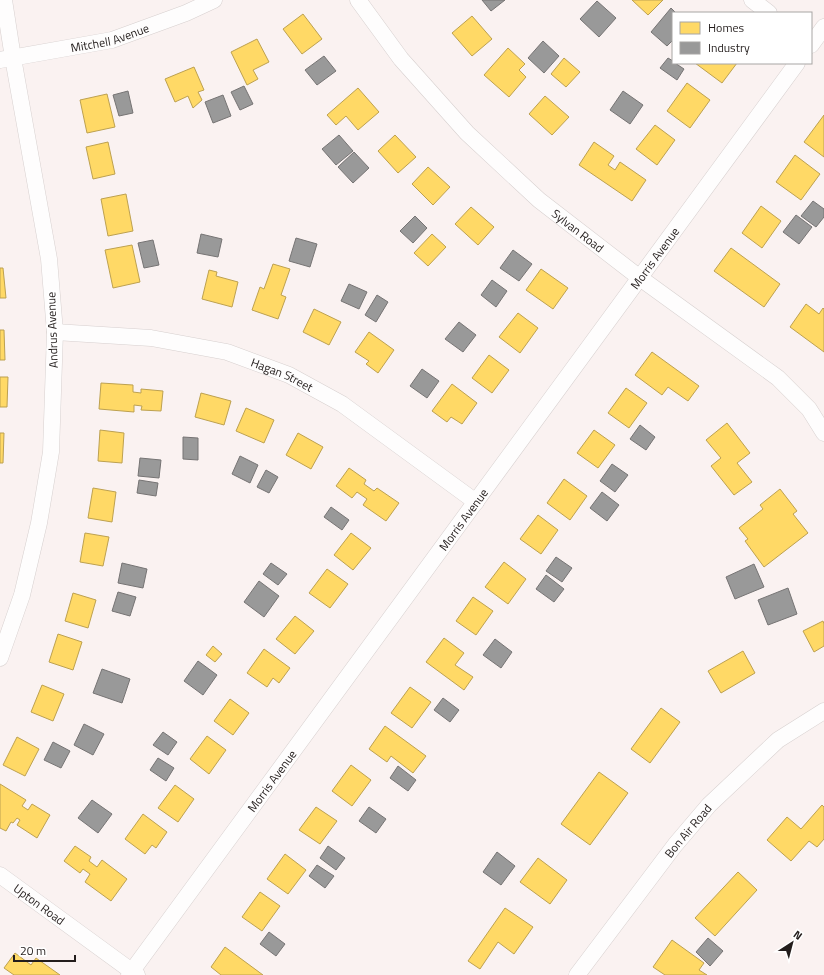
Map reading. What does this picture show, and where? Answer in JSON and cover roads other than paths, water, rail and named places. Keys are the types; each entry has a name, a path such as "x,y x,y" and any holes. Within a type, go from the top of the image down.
{"street":[{"name":"Andrus Avenue","path":"0,658 22,595 39,523 50,460 52,445 55,332 49,259 6,59 4,0"},
{"name":"Mitchell Avenue","path":"6,59 112,40 186,13 214,0"},
{"name":"Sylvan Road","path":"358,0 401,59 467,133 539,200 640,278 778,378 810,409 824,433"},
{"path":"752,0 768,12"},
{"path":"812,43 824,27"},
{"name":"Morris Avenue","path":"133,974 796,64"},
{"name":"Hagan Street","path":"55,332 151,338 228,352 289,375 342,404 476,502"},
{"name":"Bon Air Road","path":"577,975 674,845 709,805 778,740 824,711"},
{"name":"Upton Road","path":"0,875 133,974"}]}
